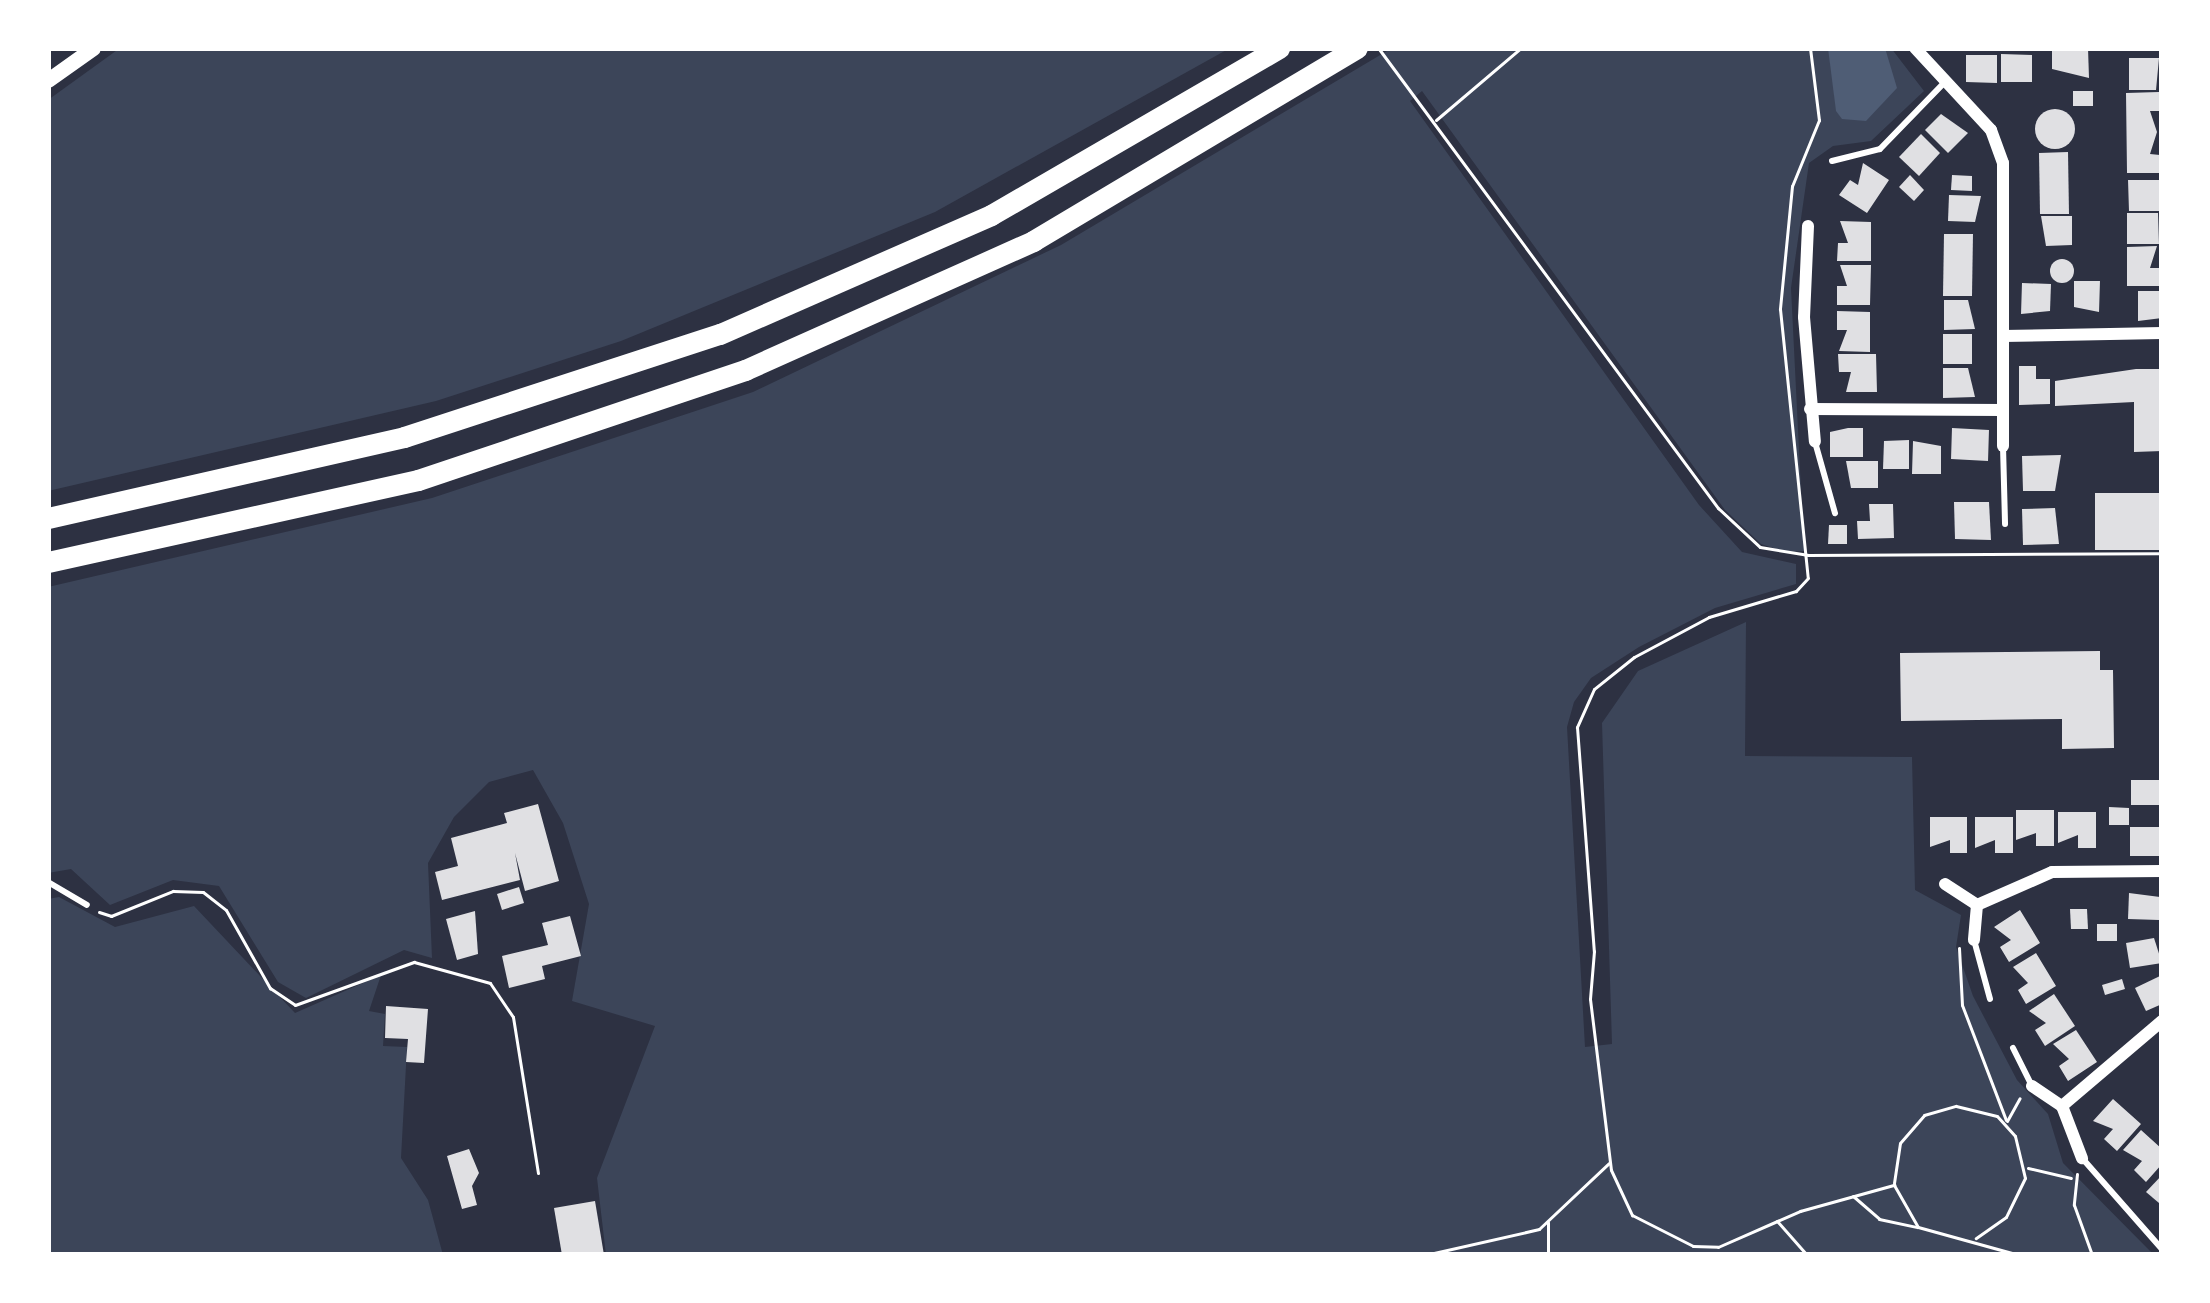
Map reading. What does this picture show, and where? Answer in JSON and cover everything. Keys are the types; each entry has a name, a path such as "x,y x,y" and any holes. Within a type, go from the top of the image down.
{"highway":[{"path":"48,518 404,437 720,334 991,215 1280,48"},
{"path":"48,562 418,480 745,370 1033,241 1357,48"}],"street":[{"path":"48,80 93,48"},
{"path":"1915,48 1991,130 2003,163 2003,446"},
{"path":"1808,226 1810,409 1815,442"},
{"path":"2003,336 2162,333"},
{"path":"1810,409 2003,410"},
{"path":"1977,905 2045,874 2162,872"},
{"path":"1945,884 1977,905"},
{"path":"1974,940 1977,905"},
{"path":"2062,1106 2162,1022"},
{"path":"2032,1086 2062,1106 2086,1162"}],"lane":[{"path":"1832,161 1880,149 1944,83"},
{"path":"1815,442 1835,513"},
{"path":"2003,446 2005,524"},
{"path":"48,883 87,905"},
{"path":"1974,940 1990,999"},
{"path":"2013,1048 2032,1086"},
{"path":"2086,1162 2162,1249"}],"path":[{"path":"1378,48 1728,521 1760,547 1808,555 2162,553"},
{"path":"1433,120 1521,48"},
{"path":"1810,48 1819,120 1792,186 1780,309 1786,423 1808,578 1796,591 1678,632 1605,677 1581,712 1590,1000 1610,1162 1625,1205 1670,1239 1718,1247 1777,1221 1894,1185"},
{"path":"87,905 111,916 173,891 203,892 226,910 270,988 295,1005 394,964 433,964 490,983 513,1017 538,1173"},
{"path":"1976,1238 2013,1210 2026,1168 1958,989 1964,913 1977,905"},
{"path":"2007,1123 2032,1086"},
{"path":"1918,1227 1894,1185 1900,1143 1924,1115 1965,1106 2007,1123"},
{"path":"1425,1255 1528,1234 1610,1162"},
{"path":"2071,1178 2086,1162"},
{"path":"2026,1168 2071,1178"},
{"path":"2071,1178 2092,1255"},
{"path":"1853,1196 1879,1219 1976,1238 2019,1255"},
{"path":"1548,1220 1548,1255"},
{"path":"1777,1221 1807,1254"}],"shaded area":[{"path":"120,48 1230,48 935,212 621,341 436,401 48,491 48,100"},
{"path":"1392,48 1891,48 1924,91 1871,141 1833,146 1809,163 1791,288 1804,551 1785,552 1761,544 1725,510 1422,91 1410,101 1699,505 1742,552 1796,564 1796,584 1715,608 1639,647 1591,678 1574,702 1567,727 1585,1047 1612,1044 1602,723 1638,671 1746,622 1745,756 1912,757 1915,890 1961,915 1956,947 1973,996 2017,1080 2048,1114 2063,1163 2154,1255 606,1255 597,1178 655,1026 572,1001 589,904 563,823 533,770 489,782 454,817 428,863 432,958 404,950 306,998 278,982 219,886 173,880 110,905 71,869 48,873 48,587 432,498 753,392 1061,245"},
{"path":"1828,48 1885,48 1897,88 1866,121 1842,119 1836,111"},
{"path":"59,897 115,927 194,906 295,1013 381,975 369,1011 385,1014 383,1046 407,1047 401,1158 428,1200 443,1255 48,1255 48,899"}],"building":[{"path":"2052,48 2088,48 2089,78 2052,69"},
{"path":"2001,54 2032,55 2032,82 2001,82"},
{"path":"1966,55 1997,55 1997,83 1966,82"},
{"path":"2129,58 2159,58 2156,90 2129,90"},
{"path":"2073,91 2093,91 2093,106 2073,106"},
{"path":"2159,92 2160,111 2150,111 2157,132 2150,154 2160,155 2160,173 2127,173 2126,93"},
{"path":"2055,109 2069,115 2075,129 2069,143 2055,149 2041,143 2035,129 2041,115"},
{"path":"1941,114 1968,133 1948,153 1925,130"},
{"path":"1921,134 1940,153 1919,176 1899,157"},
{"path":"2068,152 2069,214 2040,214 2039,153"},
{"path":"1863,163 1889,180 1867,213 1839,195 1850,180 1858,185"},
{"path":"1910,175 1924,190 1914,201 1899,187"},
{"path":"1952,175 1972,176 1972,191 1951,190"},
{"path":"2128,180 2160,180 2160,211 2129,211"},
{"path":"1949,195 1981,196 1975,222 1948,221"},
{"path":"2127,213 2158,213 2159,244 2127,244"},
{"path":"2041,216 2072,216 2072,245 2046,246"},
{"path":"1840,221 1871,222 1871,261 1837,261 1838,243 1848,243"},
{"path":"1944,234 1973,234 1972,296 1943,296"},
{"path":"2157,246 2150,268 2160,268 2160,286 2127,286 2127,247"},
{"path":"2062,259 2074,271 2062,283 2050,271"},
{"path":"1840,265 1871,265 1870,305 1837,305 1837,286 1847,286"},
{"path":"2074,281 2100,281 2099,312 2074,307"},
{"path":"2022,283 2051,284 2050,311 2021,314"},
{"path":"2138,291 2162,291 2162,318 2138,321"},
{"path":"1944,300 1968,300 1975,329 1944,330"},
{"path":"1837,311 1870,312 1870,352 1839,351 1847,330 1837,330"},
{"path":"1943,334 1972,334 1972,364 1943,364"},
{"path":"1838,354 1876,354 1877,392 1846,392 1851,372 1839,372"},
{"path":"2019,366 2036,366 2036,379 2050,379 2050,404 2019,405"},
{"path":"1943,368 1968,368 1975,397 1943,398"},
{"path":"2162,369 2162,451 2134,452 2134,402 2055,406 2055,381"},
{"path":"1863,428 1863,457 1830,457 1830,432"},
{"path":"1952,428 1989,430 1988,461 1951,459"},
{"path":"1909,440 1909,469 1883,469 1884,441"},
{"path":"1913,441 1941,446 1941,474 1912,474"},
{"path":"2061,455 2055,491 2023,491 2022,456"},
{"path":"1846,461 1878,461 1878,488 1851,488"},
{"path":"2095,493 2162,493 2162,550 2095,550"},
{"path":"1954,502 1989,502 1991,540 1955,539"},
{"path":"1869,504 1893,504 1894,538 1858,539 1857,521 1870,521"},
{"path":"2055,508 2059,544 2023,545 2022,509"},
{"path":"1829,525 1847,525 1847,544 1828,544"},
{"path":"2100,651 2100,670 2113,670 2114,748 2062,749 2062,719 1901,721 1900,653"},
{"path":"2131,780 2160,780 2162,805 2131,805"},
{"path":"538,804 559,881 525,891 515,853 520,880 442,900 435,872 458,866 451,838 507,823 504,813"},
{"path":"2109,807 2129,808 2129,825 2109,825"},
{"path":"2016,810 2054,810 2054,846 2036,846 2036,833 2016,840"},
{"path":"2058,812 2096,812 2096,848 2078,848 2078,835 2058,843"},
{"path":"1930,817 1967,817 1967,853 1950,853 1950,840 1930,847"},
{"path":"1975,817 2013,817 2013,853 1995,853 1995,840 1975,848"},
{"path":"2130,827 2159,827 2159,856 2130,856"},
{"path":"519,887 524,903 502,910 497,894"},
{"path":"2129,893 2160,897 2159,920 2128,919"},
{"path":"2070,909 2087,909 2088,929 2071,929"},
{"path":"2020,910 2040,943 2009,962 2000,947 2011,940 1994,927"},
{"path":"475,911 478,954 457,960 446,919"},
{"path":"570,916 581,956 542,966 545,979 509,988 502,956 548,945 542,923"},
{"path":"2097,924 2117,924 2117,941 2097,941"},
{"path":"2154,938 2162,963 2130,968 2126,943"},
{"path":"2036,953 2056,986 2026,1004 2018,990 2028,983 2013,967"},
{"path":"2160,976 2162,1004 2146,1011 2135,988"},
{"path":"2122,979 2125,989 2105,995 2102,985"},
{"path":"2054,994 2075,1026 2045,1046 2035,1030 2046,1023 2029,1011"},
{"path":"386,1006 428,1009 424,1063 406,1062 408,1039 385,1038"},
{"path":"2076,1030 2097,1062 2068,1081 2059,1066 2069,1059 2053,1044"},
{"path":"2113,1099 2141,1124 2117,1151 2104,1139 2113,1129 2093,1121"},
{"path":"2141,1130 2162,1149 2162,1164 2146,1182 2134,1170 2142,1161 2123,1150"},
{"path":"469,1149 479,1173 472,1186 477,1205 462,1209 447,1156"},
{"path":"2162,1175 2162,1200 2159,1203 2146,1192"},
{"path":"595,1201 604,1255 562,1255 554,1208"}]}
